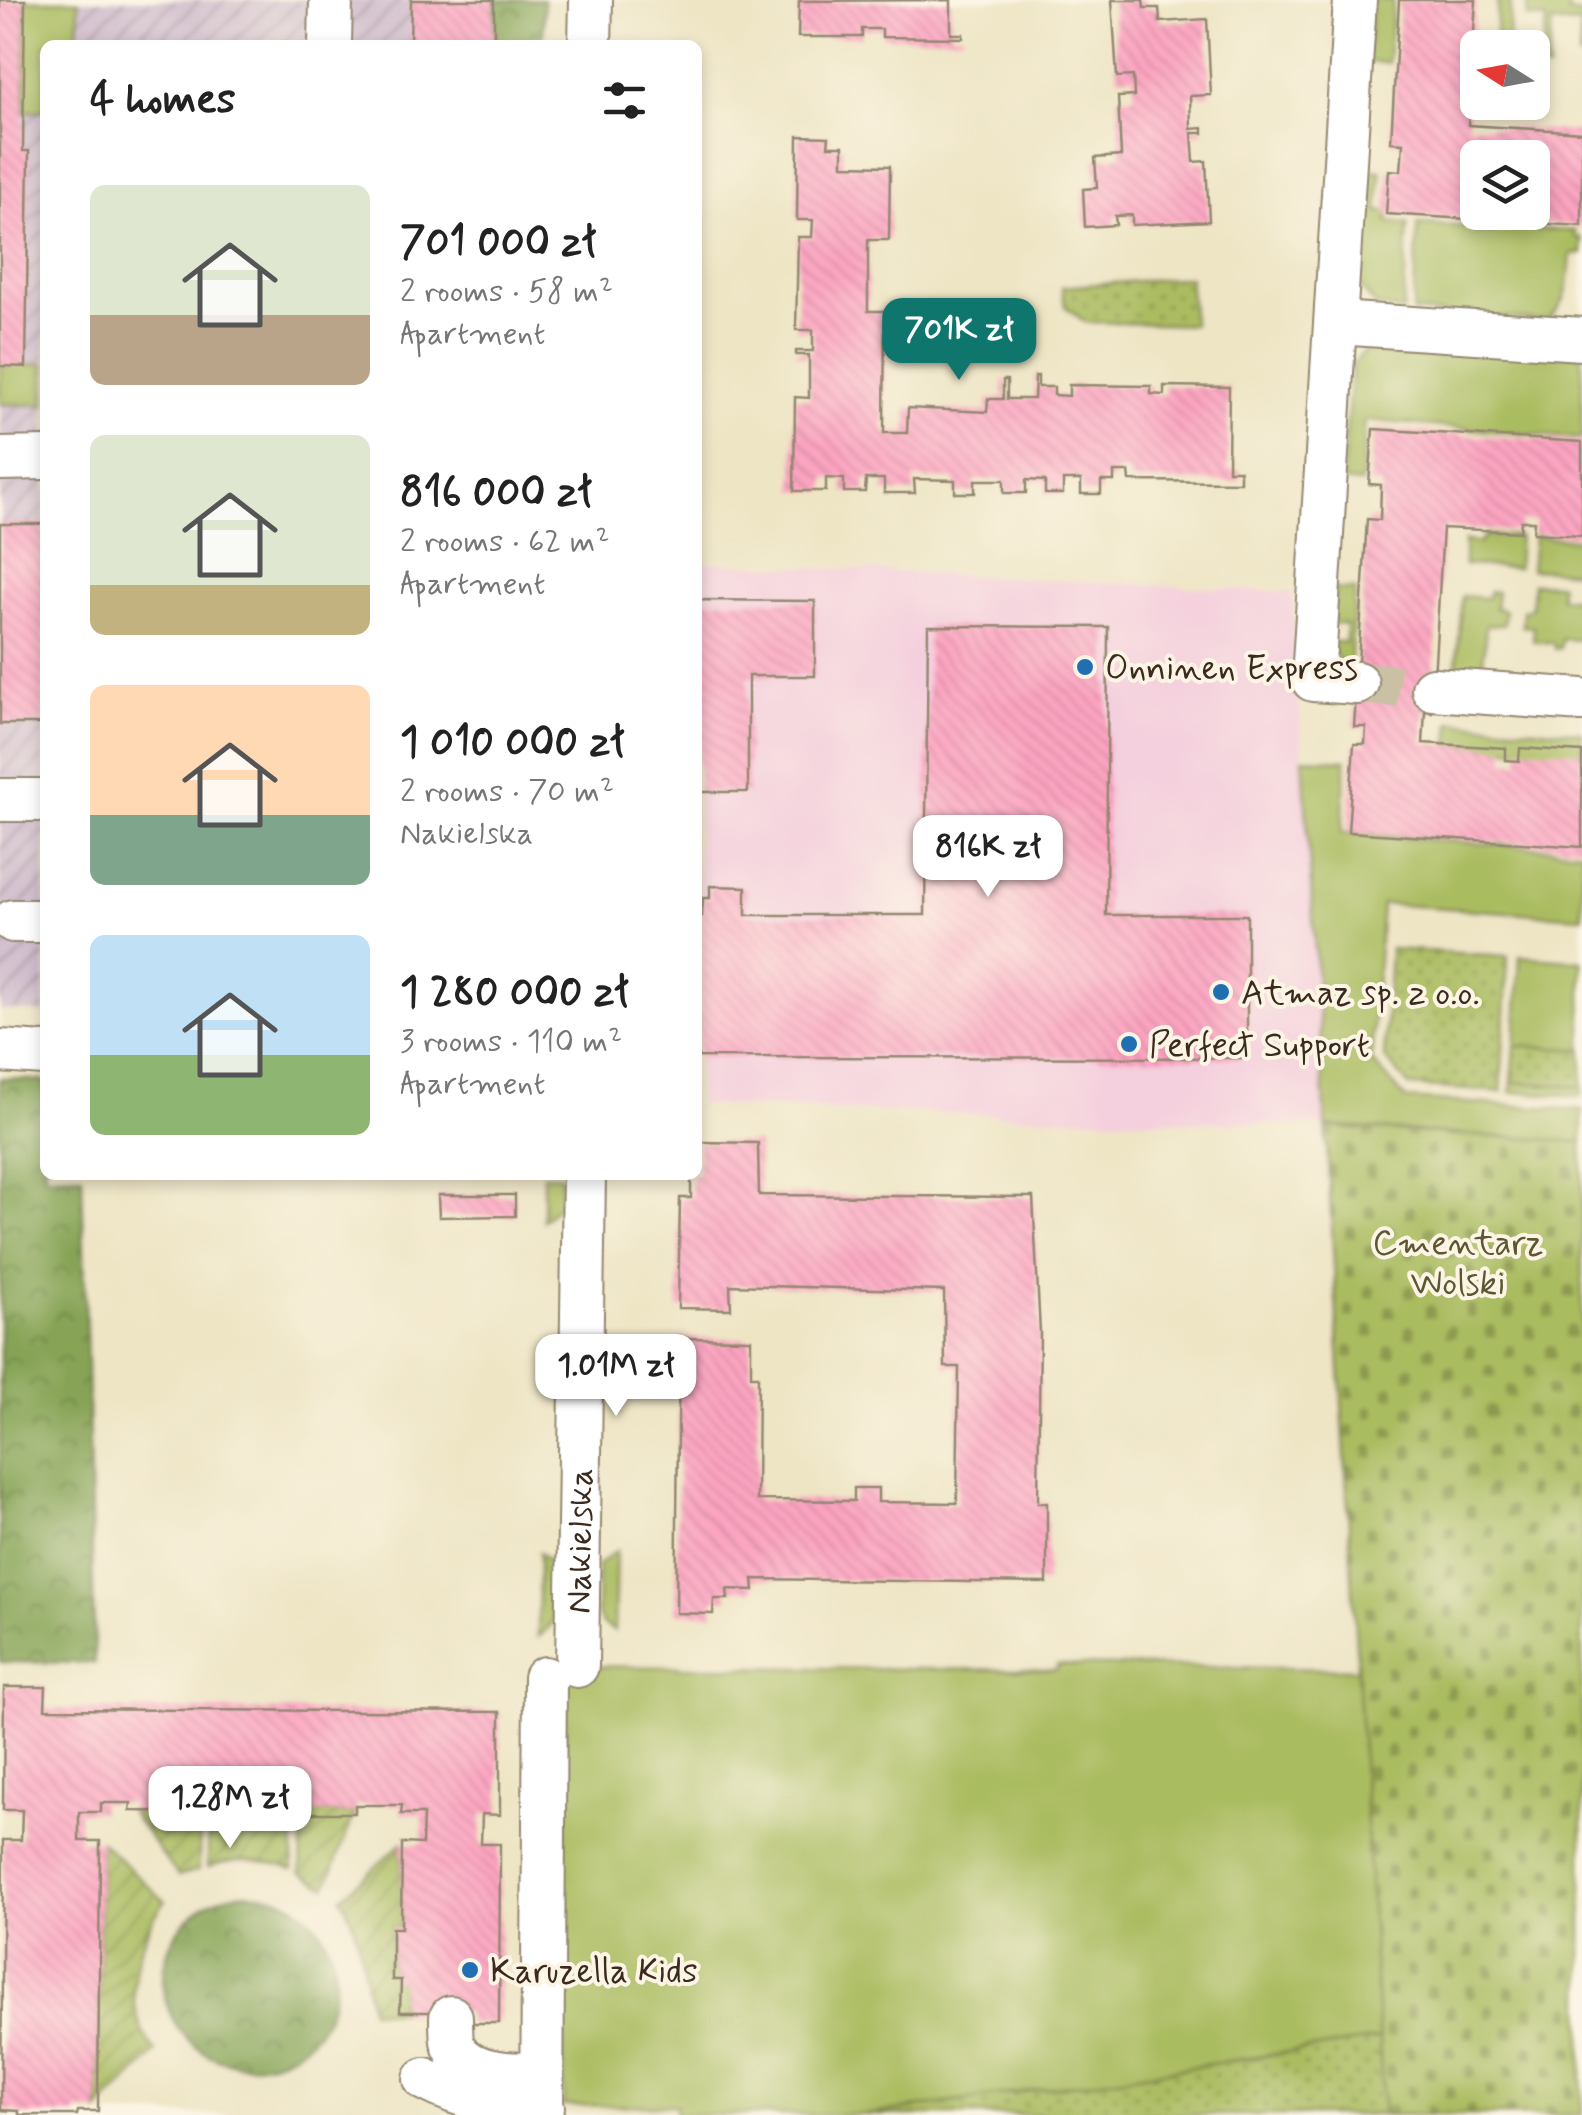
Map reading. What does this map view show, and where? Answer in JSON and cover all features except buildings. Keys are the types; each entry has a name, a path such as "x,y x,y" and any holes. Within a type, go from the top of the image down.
{"street":[{"path":"330,40 331,0"},
{"path":"590,40 591,0"},
{"path":"1356,0 1313,680 1357,683"},
{"path":"1336,323 1582,339"},
{"path":"0,459 40,458"},
{"path":"1433,688 1582,700"},
{"path":"0,800 40,800"},
{"path":"0,1051 40,1054"},
{"name":"Nakielska","path":"542,2098 584,1180"},
{"path":"451,2017 452,2043 468,2064 496,2070 542,2098"},
{"path":"426,2080 448,2092 487,2104 542,2098"}],"shaded area":[{"path":"0,0 494,0 494,40 40,40 40,1013 0,1010"},
{"path":"702,562 1292,592 1326,1126 702,1105"}],"green space":[{"path":"25,0 79,0 78,40 40,40 40,110 25,112"},
{"path":"494,0 544,0 543,40 494,40"},
{"path":"1371,0 1393,0 1388,63 1367,62"},
{"path":"1498,0 1511,0 1509,30 1496,30"},
{"path":"1569,0 1568,13 1582,15 1582,58 1581,25 1552,23 1550,47 1546,20 1527,18 1528,2"},
{"path":"1360,170 1381,171 1378,211 1389,212 1388,222 1408,224 1403,311 1376,306 1356,282"},
{"path":"1418,224 1460,226 1460,230 1476,232 1575,231 1575,237 1582,238 1582,254 1571,254 1564,298 1547,321 1413,312"},
{"path":"1189,277 1193,325 1085,322 1065,306 1062,287"},
{"path":"1378,344 1582,354 1582,439 1365,420 1361,483 1342,481 1352,364"},
{"path":"40,364 40,405 0,404 0,366"},
{"path":"1485,535 1519,536 1517,568 1464,565 1464,541 1480,543"},
{"path":"1534,536 1582,540 1582,572 1531,569"},
{"path":"1533,583 1560,584 1560,597 1582,599 1582,640 1562,639 1560,649 1555,649 1553,643 1533,641 1534,627 1522,626 1523,610 1531,609"},
{"path":"1334,589 1355,590 1350,670 1337,659 1331,642 1346,642 1346,625 1332,623"},
{"path":"1489,591 1497,592 1495,608 1505,610 1504,625 1486,625 1482,679 1456,677 1462,596 1488,598"},
{"path":"1451,722 1582,732 1582,754 1449,745"},
{"path":"1303,758 1346,760 1342,833 1582,851 1582,917 1382,904 1371,1060 1406,1099 1582,1110 1582,1142 1326,1126"},
{"path":"1390,949 1508,956 1501,1092 1409,1086 1384,1057"},
{"path":"1520,956 1582,961 1582,1050 1515,1046"},
{"path":"1515,1046 1582,1050 1582,1087 1512,1082"},
{"path":"0,1078 40,1081 40,1180 82,1180 95,1663 0,1662"},
{"path":"1512,1082 1582,1087 1582,1096 1511,1092"},
{"name":"Cmentarz Wolski","path":"1326,1127 1582,1142 1582,2115 1383,2115"},
{"path":"543,1180 561,1180 560,1204 543,1220"},
{"path":"616,1551 614,1631 602,1624 597,1613 598,1565"},
{"path":"539,1553 557,1569 557,1598 555,1615 538,1637"},
{"path":"1057,1665 1357,1669 1379,2039 868,2115 675,2115 676,2105 563,2106 566,1666 1057,1670"},
{"path":"130,1811 200,1812 199,1870 178,1876"},
{"path":"208,1812 294,1813 293,1869 251,1860 208,1867"},
{"path":"303,1813 355,1813 326,1887 301,1872"},
{"path":"100,1841 165,1901 145,1936 135,1976 137,2015 156,2052 98,2111"},
{"path":"402,1843 401,1928 392,1928 392,1979 401,1980 400,2012 371,2010 357,1939 341,1898"},
{"path":"249,1893 282,1899 310,1918 329,1946 335,1979 329,2012 310,2040 282,2059 249,2065 216,2059 188,2040 169,2012 163,1979 169,1946 188,1918 216,1899"},
{"path":"1379,2039 1383,2115 868,2115"}],"tunnel":[{"path":"1357,683 1433,689"}],"place":[{"name":"Onninen Express","path":"1085,667"},
{"name":"Atmaz sp. z o.o.","path":"1221,992"},
{"name":"Perfect Support","path":"1129,1044"},
{"name":"Karuzella Kids","path":"470,1970"}]}
